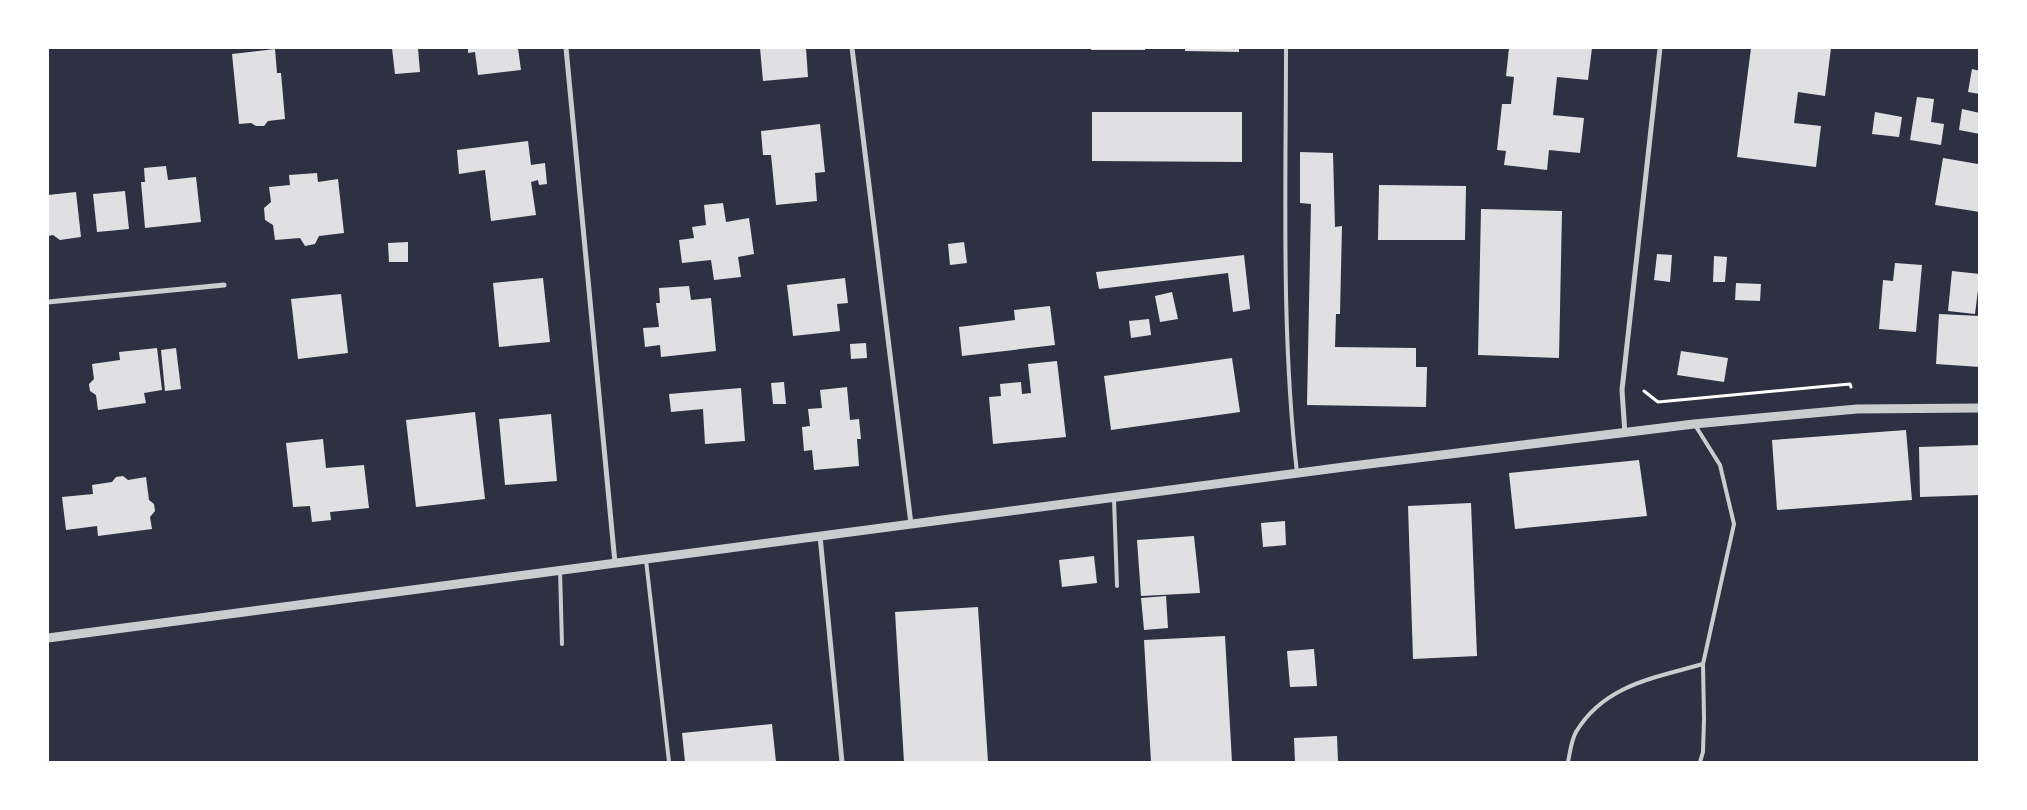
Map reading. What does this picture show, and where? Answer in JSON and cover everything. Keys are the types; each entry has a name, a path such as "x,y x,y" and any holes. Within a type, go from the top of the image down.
{"street":[{"path":"566,48 615,563"},
{"path":"852,48 910,524"},
{"path":"1625,434 1622,390 1660,48"},
{"path":"48,302 224,285"},
{"path":"48,638 1297,473 1694,424 1857,409 1980,408"},
{"path":"820,536 842,762"}],"lane":[{"path":"1286,48 1286,260 1291,420 1297,473"},
{"path":"1694,424 1720,465 1734,524 1703,664 1703,752 1700,762"},
{"path":"1114,497 1117,586"},
{"path":"646,560 669,762"},
{"path":"560,570 562,644"},
{"path":"1568,762 1575,734 1606,698 1625,687 1703,664"}],"path":[{"path":"1642,385 1646,394 1658,402 1850,384 1857,409"}],"building":[{"path":"392,48 418,48 420,72 395,74"},
{"path":"468,48 518,48 521,70 478,75 475,52 468,53"},
{"path":"760,48 806,48 808,77 763,81"},
{"path":"1091,48 1145,48 1145,50 1091,50"},
{"path":"1185,48 1239,48 1239,52 1185,51"},
{"path":"1509,48 1592,48 1588,80 1557,77 1553,115 1584,118 1580,153 1549,150 1547,170 1504,165 1506,151 1497,150 1502,104 1511,104 1514,77 1506,76"},
{"path":"1751,48 1831,48 1825,96 1798,92 1794,123 1821,126 1816,167 1737,157"},
{"path":"275,49 277,73 281,73 285,119 268,121 264,126 256,126 251,123 239,124 232,54"},
{"path":"1972,69 1980,71 1980,94 1968,92"},
{"path":"1917,97 1934,99 1931,122 1944,124 1941,145 1910,140"},
{"path":"1962,109 1980,113 1980,134 1959,130"},
{"path":"1092,112 1242,112 1242,162 1092,161"},
{"path":"1875,112 1902,117 1899,137 1872,134"},
{"path":"820,124 825,172 815,173 817,201 776,205 771,155 763,155 761,131"},
{"path":"528,141 531,165 545,163 547,184 539,185 538,180 531,182 536,215 491,221 485,170 459,174 457,150"},
{"path":"1300,152 1333,153 1335,227 1342,226 1340,314 1336,314 1335,347 1416,348 1416,367 1427,367 1426,407 1307,405 1311,204 1300,203"},
{"path":"1943,158 1978,164 1980,159 1980,212 1935,205"},
{"path":"166,166 168,180 196,177 201,222 145,228 141,182 145,182 144,168"},
{"path":"317,173 318,182 338,179 344,233 319,236 315,244 305,246 300,238 275,240 273,225 265,220 264,208 271,202 269,187 290,185 289,175"},
{"path":"1379,185 1466,186 1465,240 1378,240"},
{"path":"125,191 129,229 97,232 93,194"},
{"path":"76,192 81,237 60,240 53,235 48,236 48,195"},
{"path":"723,203 726,222 749,218 754,254 738,257 741,277 714,280 711,260 682,263 679,240 694,238 692,227 706,225 704,205"},
{"path":"1481,209 1562,211 1559,358 1478,355"},
{"path":"408,242 408,262 389,262 388,243"},
{"path":"964,242 967,263 950,265 948,244"},
{"path":"1657,254 1672,255 1670,282 1654,280"},
{"path":"1244,255 1250,309 1233,312 1228,273 1099,289 1096,272"},
{"path":"1714,256 1727,257 1725,282 1713,282"},
{"path":"1895,263 1922,265 1916,332 1879,329 1883,280 1893,281"},
{"path":"1952,271 1980,274 1975,314 1948,311"},
{"path":"543,278 550,342 499,347 493,283"},
{"path":"845,278 848,303 837,304 840,331 793,336 787,285"},
{"path":"1736,283 1761,284 1760,301 1735,300"},
{"path":"689,286 691,300 711,298 716,351 661,357 660,345 645,347 643,328 659,327 656,303 660,303 659,288"},
{"path":"1172,292 1178,319 1160,322 1155,296"},
{"path":"341,294 348,353 298,359 291,299"},
{"path":"1050,306 1055,345 962,356 959,327 1015,320 1014,310"},
{"path":"1939,314 1980,316 1980,367 1936,364"},
{"path":"1149,319 1151,335 1131,338 1129,321"},
{"path":"866,343 867,358 851,359 850,344"},
{"path":"157,348 162,390 144,393 146,403 98,410 96,395 90,391 89,384 94,379 92,364 120,360 119,352"},
{"path":"176,348 181,389 165,391 161,350"},
{"path":"1681,351 1728,358 1724,382 1677,375"},
{"path":"1232,358 1240,412 1111,430 1104,376"},
{"path":"1057,361 1066,437 993,444 989,397 1001,396 1000,384 1021,382 1022,394 1031,393 1028,364"},
{"path":"784,382 786,404 773,404 771,383"},
{"path":"847,387 850,420 859,419 861,439 857,439 859,466 814,470 812,450 804,451 802,427 810,426 808,409 822,408 820,390"},
{"path":"741,388 745,441 705,444 703,409 671,412 669,394"},
{"path":"475,412 485,499 416,507 406,420"},
{"path":"551,414 557,481 505,485 499,419"},
{"path":"1906,430 1912,500 1777,510 1772,440"},
{"path":"323,439 326,468 364,465 369,508 330,512 331,520 312,522 310,506 293,507 286,443"},
{"path":"1980,445 1980,495 1920,497 1919,447"},
{"path":"1639,460 1647,516 1515,529 1509,473"},
{"path":"123,476 128,480 146,477 149,500 154,504 155,511 150,517 152,529 98,536 97,526 66,530 62,497 93,494 92,485 112,482 116,477"},
{"path":"1471,503 1477,656 1413,659 1408,506"},
{"path":"1285,521 1286,545 1263,547 1261,523"},
{"path":"1194,536 1200,593 1141,596 1137,540"},
{"path":"1094,556 1097,583 1062,587 1059,560"},
{"path":"1166,596 1168,628 1144,630 1141,598"},
{"path":"978,607 988,762 904,762 895,612"},
{"path":"1225,636 1232,762 1151,762 1144,640"},
{"path":"1314,649 1317,686 1290,687 1287,651"},
{"path":"772,724 776,762 685,762 682,733"},
{"path":"1337,736 1338,762 1295,762 1294,738"}]}
